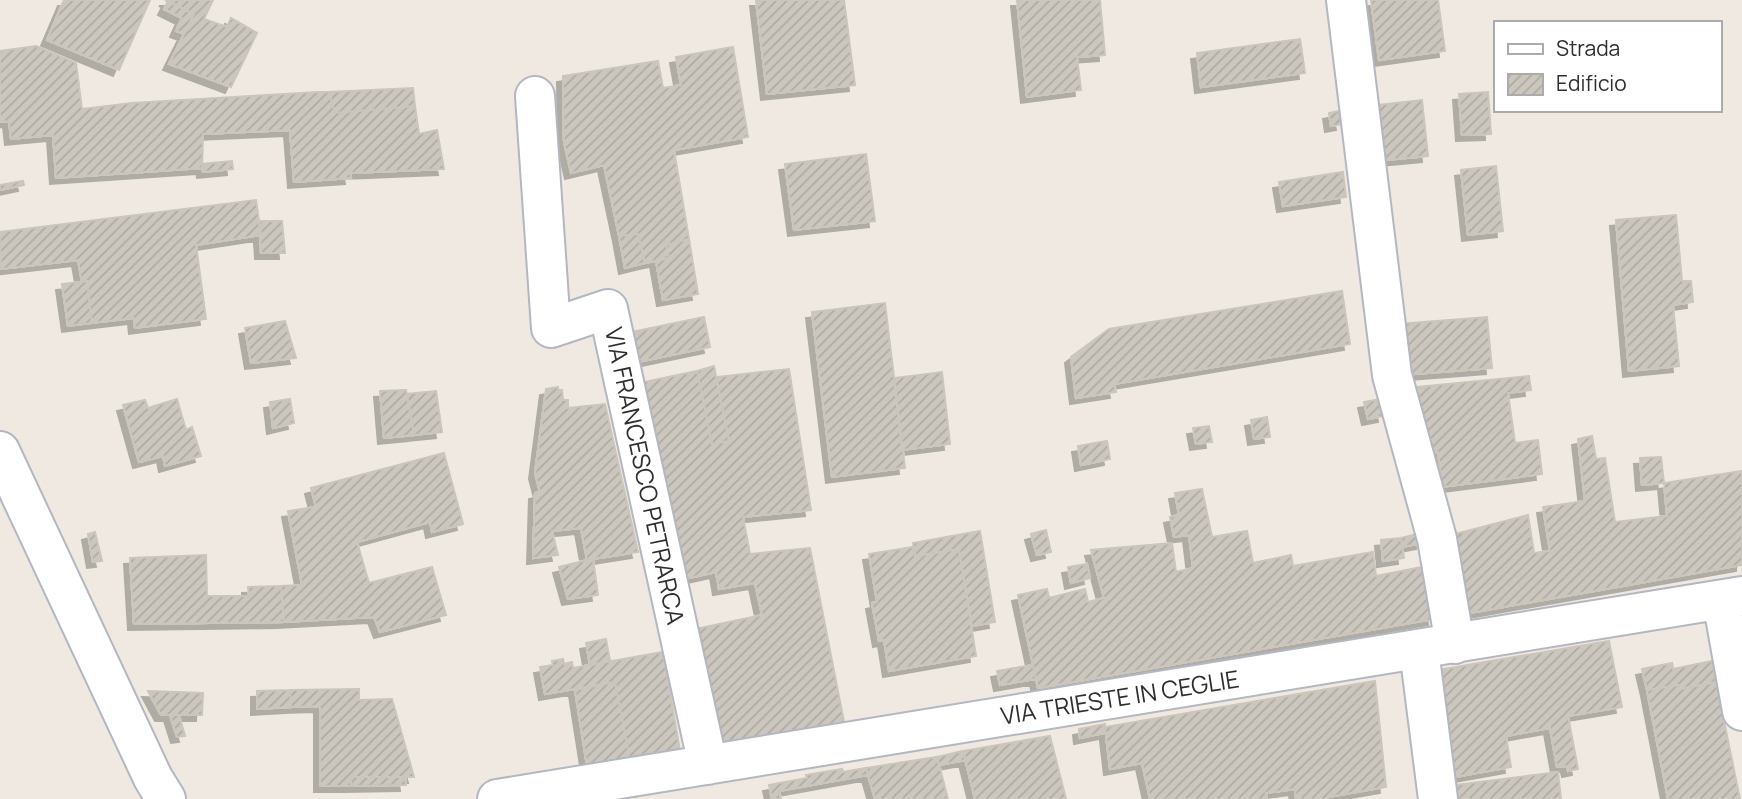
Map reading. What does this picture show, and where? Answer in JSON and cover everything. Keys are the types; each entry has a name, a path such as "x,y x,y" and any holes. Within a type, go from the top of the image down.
{"street":[{"path":"1346,0 1392,374 1437,539 1438,799"},
{"name":"VIA FRANCESCO PETRARCA","path":"535,96 551,328 608,309 708,765"},
{"path":"0,451 153,778 166,799"},
{"path":"1732,598 1742,712"},
{"name":"VIA TRIESTE IN CEGLIE","path":"497,799 1732,598"}],"building":[{"path":"64,0 150,0 119,70 47,40"},
{"path":"165,0 213,0 204,19 227,27 231,18 257,33 231,87 169,64 194,14"},
{"path":"756,0 844,0 855,85 767,94"},
{"path":"1017,0 1100,0 1105,55 1077,57 1081,90 1027,97"},
{"path":"1371,0 1438,0 1445,51 1379,60"},
{"path":"168,1 194,14 184,34 176,31 182,18 164,9"},
{"path":"1300,39 1305,73 1201,87 1197,53"},
{"path":"36,46 76,63 82,109 132,103 319,92 329,92 335,113 415,106 419,134 437,130 444,169 350,173 351,178 294,182 290,130 203,134 202,168 56,178 53,135 11,139 9,121 0,122 0,51"},
{"path":"733,47 748,137 674,150 689,239 666,245 669,258 645,263 638,234 619,236 604,165 571,173 564,142 563,76 658,61 663,88 681,85 676,57"},
{"path":"413,88 415,106 335,113 329,92"},
{"path":"1488,92 1491,134 1462,135 1459,94"},
{"path":"1422,100 1428,156 1376,161 1370,106"},
{"path":"1339,111 1342,124 1331,126 1329,113"},
{"path":"866,154 875,221 794,230 785,164"},
{"path":"232,161 233,169 203,172 202,164"},
{"path":"1496,166 1503,231 1468,235 1461,170"},
{"path":"1343,172 1346,197 1283,206 1279,182"},
{"path":"23,181 24,185 0,190 0,185"},
{"path":"256,200 261,235 196,245 206,319 135,328 134,318 92,323 87,281 82,282 78,260 1,269 0,232"},
{"path":"1676,215 1682,281 1691,281 1693,302 1673,305 1679,366 1629,371 1616,220"},
{"path":"259,221 282,221 285,253 261,253"},
{"path":"638,234 645,263 625,268 619,236"},
{"path":"689,239 698,294 663,300 656,261 669,258 666,245"},
{"path":"87,281 92,323 68,326 62,284"},
{"path":"1342,291 1350,344 1114,384 1116,392 1076,398 1071,357 1109,329"},
{"path":"885,303 905,468 832,477 812,312"},
{"path":"704,317 710,347 633,363 627,333"},
{"path":"1487,317 1492,368 1403,375 1399,324"},
{"path":"285,321 296,358 251,363 245,328"},
{"path":"714,366 729,441 712,444 697,371"},
{"path":"789,369 811,510 743,517 750,554 810,548 844,722 717,744 691,630 762,615 755,583 719,589 716,572 680,580 635,384 697,371 712,444 729,441 716,377"},
{"path":"942,372 950,444 902,450 894,378"},
{"path":"1529,376 1531,390 1508,393 1515,443 1538,440 1542,474 1442,487 1438,452 1425,453 1418,387"},
{"path":"558,387 558,390 562,390 563,400 568,400 568,408 605,404 638,552 593,559 598,595 568,599 559,567 587,560 581,528 552,531 558,555 533,558 535,493 540,492 535,473 546,389"},
{"path":"406,390 414,435 384,438 380,391"},
{"path":"436,391 442,432 414,435 407,394"},
{"path":"177,399 186,430 192,427 201,456 165,466 163,456 139,462 123,405 145,400 148,408"},
{"path":"290,399 294,423 273,428 270,402"},
{"path":"1381,399 1384,416 1368,419 1364,402"},
{"path":"1267,417 1270,437 1254,439 1251,420"},
{"path":"1209,426 1212,442 1196,444 1193,428"},
{"path":"1592,436 1596,459 1605,458 1615,522 1667,516 1664,483 1742,471 1742,565 1458,615 1444,537 1528,515 1534,553 1550,551 1543,507 1585,501 1578,439"},
{"path":"1107,441 1110,459 1081,465 1078,446"},
{"path":"444,453 463,524 432,532 430,522 357,542 369,583 432,567 446,615 380,632 374,617 284,622 281,586 302,585 288,511 316,507 311,488"},
{"path":"1661,457 1664,483 1642,485 1640,458"},
{"path":"1202,489 1212,537 1247,531 1253,563 1291,555 1293,566 1373,552 1376,576 1427,566 1434,619 1038,688 1018,595 1047,589 1049,598 1085,589 1088,602 1104,598 1091,550 1172,543 1176,572 1193,568 1189,535 1174,537 1170,517 1179,515 1175,493"},
{"path":"1046,530 1051,552 1037,555 1031,534"},
{"path":"980,531 995,622 972,626 959,549 915,556 913,543"},
{"path":"95,532 102,561 93,562 88,534"},
{"path":"1421,533 1422,543 1402,547 1401,538"},
{"path":"1401,538 1404,558 1383,561 1381,540"},
{"path":"913,547 915,556 959,549 976,656 889,671 884,640 879,641 872,603 877,602 869,554"},
{"path":"206,555 207,596 249,596 248,587 281,586 284,622 134,624 130,558"},
{"path":"1087,564 1090,578 1071,583 1068,567"},
{"path":"606,639 610,661 590,665 586,643"},
{"path":"1609,641 1622,707 1568,716 1578,769 1568,771 1567,766 1557,767 1550,728 1506,736 1511,767 1455,777 1438,670"},
{"path":"663,652 680,751 630,760 615,682 545,694 540,667 553,665 552,661 563,659 564,664 572,662 573,668"},
{"path":"1712,661 1716,682 1680,689 1679,685 1647,690 1642,669 1672,663 1673,669"},
{"path":"1033,665 1036,679 1000,685 997,671"},
{"path":"1375,681 1386,787 1328,799 1296,799 1295,789 1266,793 1267,799 1150,799 1142,763 1110,769 1105,727"},
{"path":"615,682 630,760 587,766 575,690"},
{"path":"1716,682 1740,799 1668,799 1647,690 1679,685 1680,689"},
{"path":"359,689 359,700 392,699 414,777 351,777 351,786 320,786 320,706 291,707 290,690"},
{"path":"290,690 291,707 257,709 257,691"},
{"path":"148,691 203,693 202,715 161,715"},
{"path":"170,715 179,715 185,736 177,737"},
{"path":"1105,724 1105,733 1080,738 1079,729"},
{"path":"1050,736 1066,799 975,799 963,751"},
{"path":"963,751 966,760 939,765 937,757"},
{"path":"937,757 948,799 875,799 866,768"},
{"path":"866,768 868,775 779,791 781,799 772,799 769,785 807,778 806,775"},
{"path":"1558,772 1561,799 1457,799 1455,785"},
{"path":"351,777 405,777 406,785 351,786"}]}
